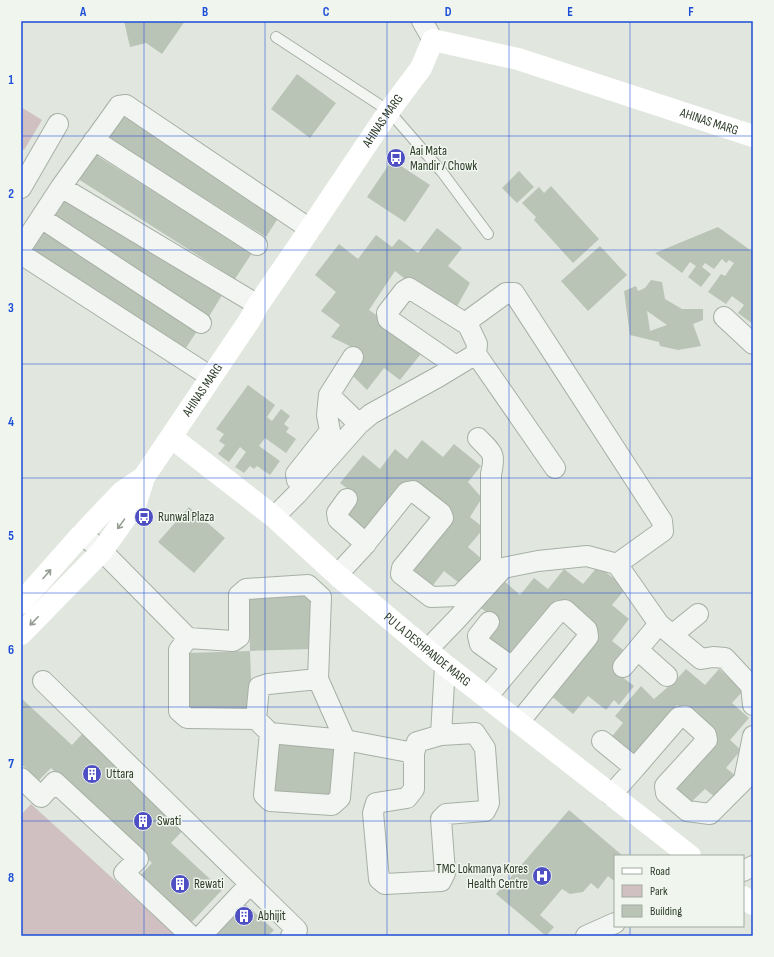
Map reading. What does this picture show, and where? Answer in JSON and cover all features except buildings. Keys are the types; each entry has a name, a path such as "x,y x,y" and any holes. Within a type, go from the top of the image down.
{"street":[{"path":"422,21 433,40"},
{"name":"AHINAS MARG","path":"144,477 249,321 258,305 389,112 421,68 433,40 518,59 753,136"},
{"path":"21,248 61,187 119,106 126,106 310,229"},
{"path":"21,188 26,164 58,124"},
{"path":"94,140 257,244"},
{"path":"61,187 258,305"},
{"path":"41,218 202,323"},
{"path":"21,254 211,377"},
{"path":"456,366 388,319 388,313 404,291 409,288 468,325 477,344 476,354 555,468"},
{"path":"468,325 469,320 506,293 514,293 662,521 663,532 617,564"},
{"path":"724,317 753,344"},
{"path":"274,516 297,494 359,424 371,414 476,354"},
{"path":"303,486 296,480 296,474 330,431 327,415 329,395 353,357"},
{"path":"329,395 359,424"},
{"name":"PU LA DESHPANDE MARG","path":"171,437 274,516 339,576 445,665 689,855"},
{"path":"318,679 268,684 259,687 263,726 264,794 270,801 332,805 340,798 345,740 318,679 321,597 366,544 407,492 414,492 441,514 443,518 402,568 401,574 431,597 459,596 491,564 491,474 494,462 493,454 478,438"},
{"path":"21,603 82,534 122,492 144,477"},
{"path":"21,634 102,550 136,503 144,477"},
{"path":"347,499 337,513 338,519 366,544"},
{"path":"82,534 102,550 188,638 233,642 239,637 239,595 246,589 308,585 321,597"},
{"path":"427,650 503,568 538,561 587,556 617,564 666,630 701,659 713,657 725,658 751,686 753,705"},
{"path":"487,698 559,611 565,610 587,630 588,637 519,722"},
{"path":"623,667 638,650 666,630 698,614"},
{"path":"489,622 478,636 480,644 512,667"},
{"path":"188,638 179,650 179,711 187,718 263,726 414,754"},
{"path":"638,650 667,676"},
{"path":"441,735 445,665"},
{"path":"44,681 297,930 291,936"},
{"path":"612,795 679,717 685,716 706,735 708,740 665,786 666,793 687,811 710,814 744,780 753,736"},
{"path":"475,733 485,748 490,803 485,811 446,814 441,819 445,873 441,881 386,884 379,879 373,813 376,803 407,798 414,789 414,754 417,742 441,735 475,733"},
{"path":"602,741 635,768"},
{"path":"21,778 41,797 55,782 138,859 124,874 191,936"},
{"path":"744,870 753,866"},
{"path":"201,936 250,884"},
{"path":"744,898 753,904"},
{"path":"586,936 614,923"}],"lane":[{"path":"276,37 389,112 442,172 488,234"}],"green space":[{"path":"21,107 42,120 24,150 21,149"},
{"path":"31,804 176,936 21,936 21,815"}],"place":[{"name":"Aai Mata Mandir / Chowk","path":"396,158"},
{"name":"Runwal Plaza","path":"144,517"},
{"name":"Uttara","path":"92,774"},
{"name":"Swati","path":"143,821"},
{"name":"TMC Lokmanya Kores Health Centre","path":"542,876"},
{"name":"Rewati","path":"180,884"},
{"name":"Abhijit","path":"244,916"}]}
